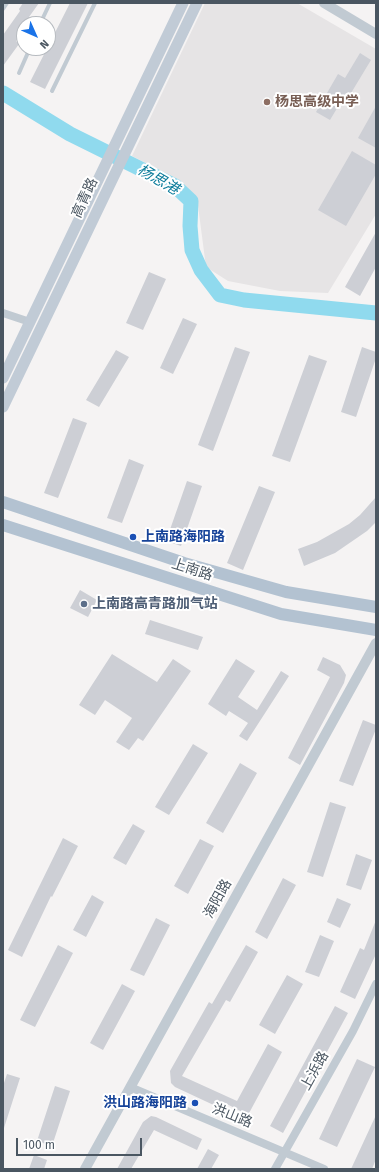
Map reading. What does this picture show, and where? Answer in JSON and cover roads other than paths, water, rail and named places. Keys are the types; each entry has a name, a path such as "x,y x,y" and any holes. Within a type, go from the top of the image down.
{"main road":[{"name":"高青路","path":"3,378 183,3"},
{"name":"高青路","path":"3,407 110,181 197,3"},
{"name":"上南路","path":"3,502 184,562 286,592 376,606"},
{"name":"上南路","path":"3,525 280,614 376,630"}],"street":[{"path":"324,3 376,34"},
{"path":"3,313 30,322"},
{"name":"海阳路","path":"85,1169 376,643"},
{"name":"上浜路","path":"275,1169 352,1031 376,984"},
{"name":"洪山路","path":"130,1087 324,1169"}],"lane":[{"path":"3,9 7,3"},
{"path":"44,16 50,3"},
{"path":"52,91 95,3"},
{"path":"19,73 26,56"}],"waterway":[{"name":"杨思港","path":"3,93 70,134 175,186 191,201 190,226 192,250 201,270 220,295 244,300 376,313"}],"place":[{"name":"杨思高级中学","path":"267,102"},
{"name":"上南路海阳路","path":"133,537"},
{"name":"上南路高青路加气站","path":"84,604"},
{"name":"洪山路海阳路","path":"195,1103"}]}
